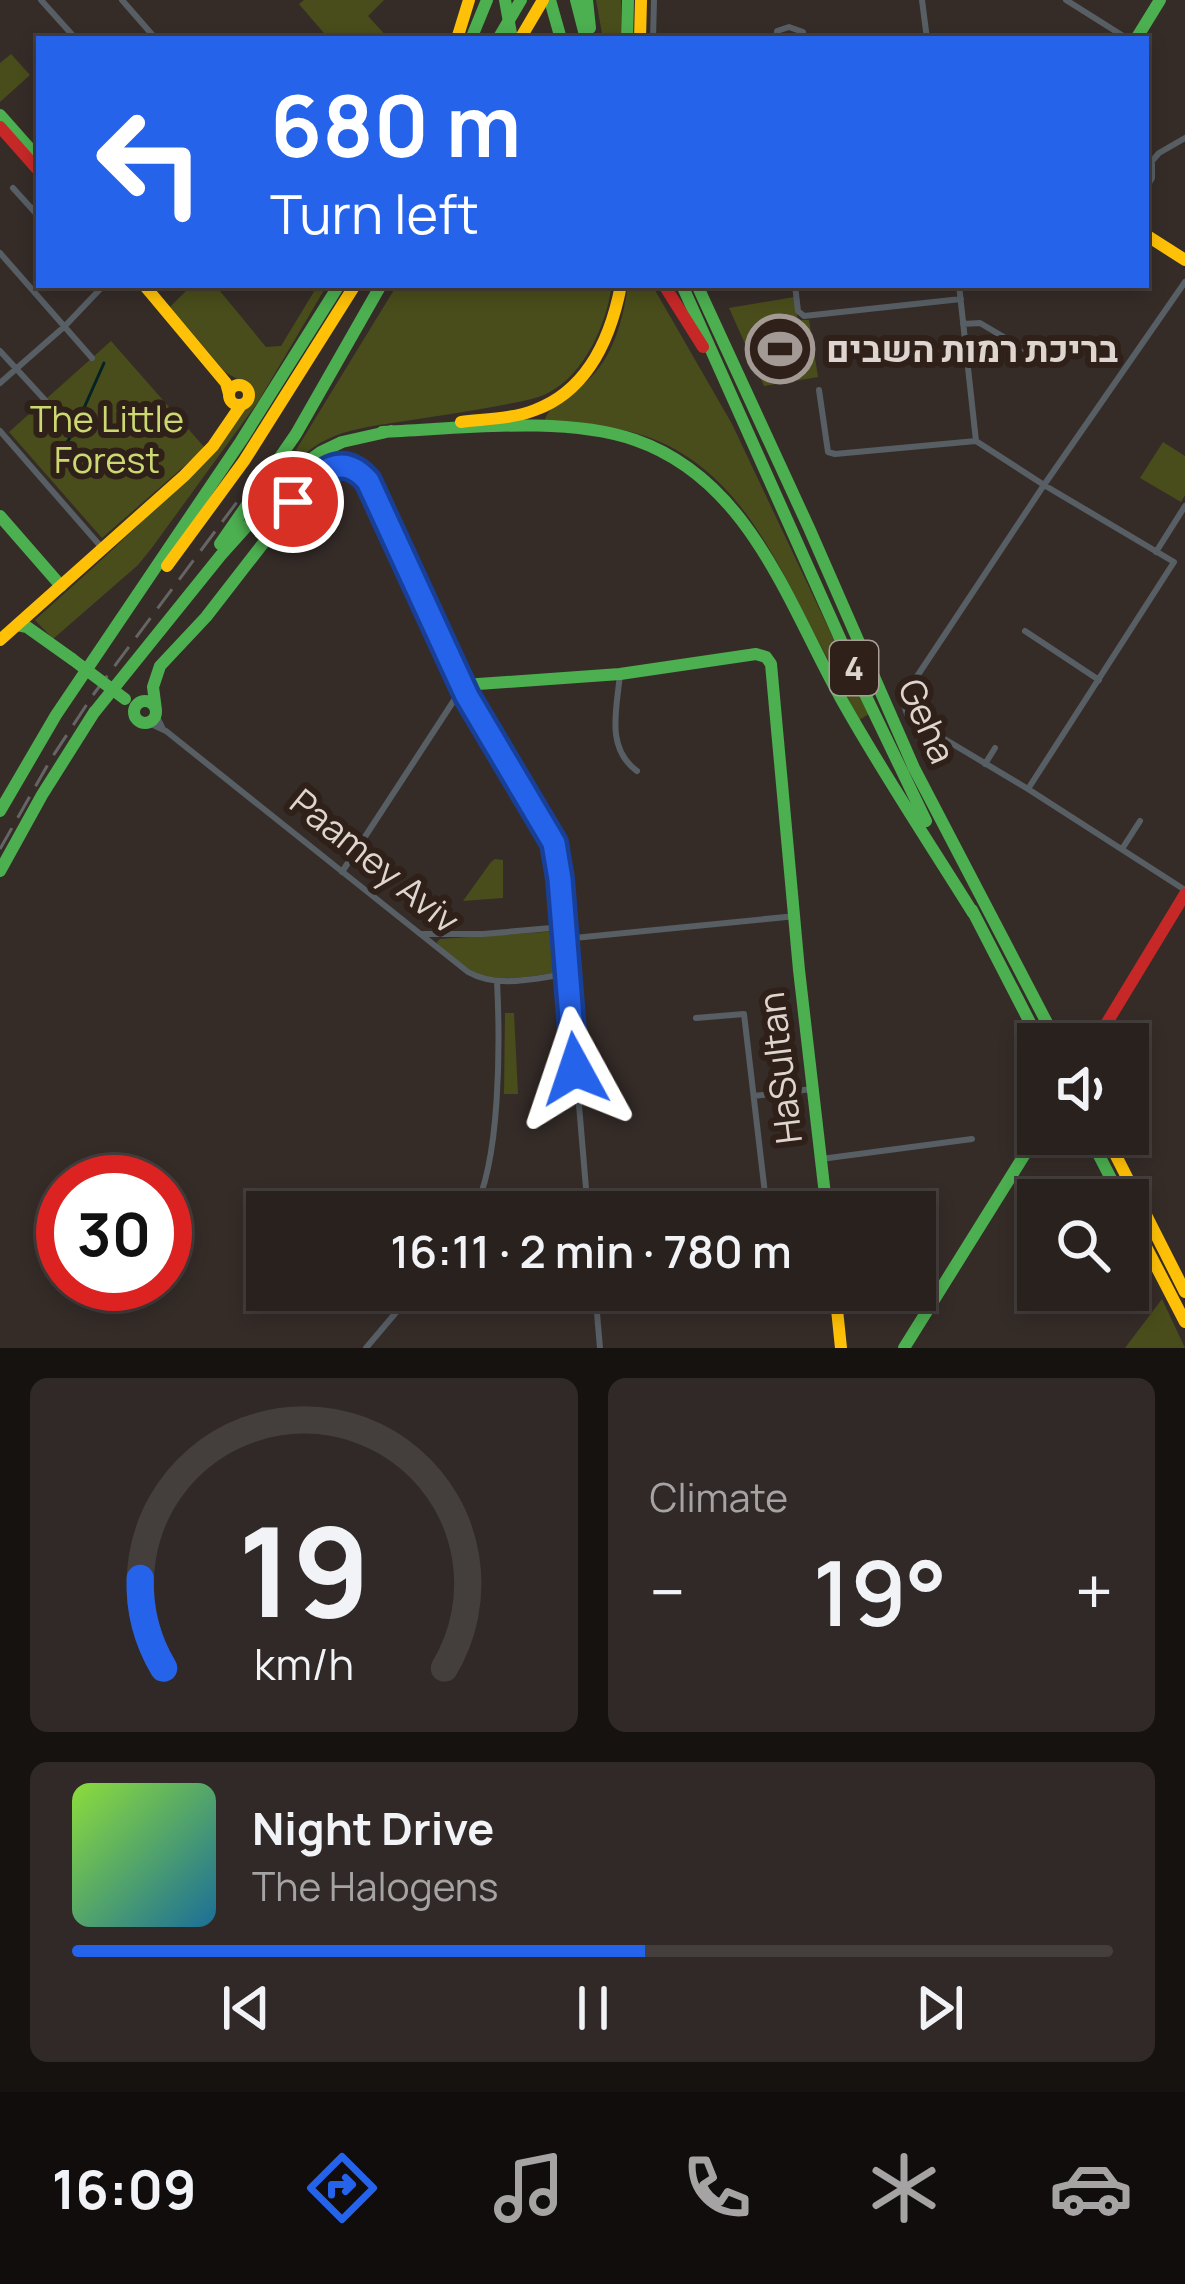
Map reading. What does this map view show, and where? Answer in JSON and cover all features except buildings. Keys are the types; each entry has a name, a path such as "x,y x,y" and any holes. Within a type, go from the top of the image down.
{"main road":[{"path":"458,36 470,0"},
{"path":"472,36 487,0"},
{"path":"505,0 518,36"},
{"path":"519,36 520,0"},
{"path":"500,36 520,0"},
{"path":"521,36 546,0"},
{"path":"546,0 560,36"},
{"path":"575,0 586,36"},
{"path":"587,0 588,36"},
{"path":"627,36 628,0"},
{"path":"640,36 641,0"},
{"path":"1134,36 1160,0"},
{"path":"0,115 36,157"},
{"path":"0,127 36,169"},
{"path":"1149,237 1185,260"},
{"path":"0,640 211,448 232,397 146,288"},
{"path":"0,811 77,684 241,441 337,288"},
{"path":"77,684 244,461 353,288"},
{"path":"0,872 93,714 270,475 379,288"},
{"path":"93,714 300,467 349,437 520,414 550,403 599,355 614,322 620,288"},
{"path":"666,288 747,429"},
{"name":"Geha","path":"683,288 902,776 1030,1023"},
{"name":"Geha","path":"698,288 914,768 1047,1023"},
{"path":"382,432 593,430 646,444 699,474 731,504 758,540 844,705 974,913"},
{"path":"154,716 153,687 160,666 206,617 293,502 321,473 339,466 354,469 368,481 464,685 620,674"},
{"path":"0,516 61,586"},
{"path":"32,611 33,625 72,659"},
{"path":"17,625 27,627 135,703 151,703 154,716"},
{"name":"HaSultan","path":"620,674 756,654 769,659 825,1191"},
{"path":"135,703 153,687"},
{"path":"135,703 139,722 154,716"},
{"path":"1107,1023 1185,892"},
{"path":"904,1348 1024,1155"},
{"path":"1116,1155 1185,1292"},
{"path":"1149,1252 1185,1322"},
{"path":"837,1311 841,1348"}],"street":[{"path":"41,0 73,36"},
{"path":"122,0 152,36"},
{"path":"653,36 654,0"},
{"path":"922,0 927,36"},
{"path":"1066,0 1127,36"},
{"path":"777,36 777,31 789,27 804,36"},
{"path":"1149,183 1152,160 1185,138"},
{"path":"13,188 36,206"},
{"path":"0,253 92,358"},
{"path":"1185,282 902,700 907,714 1185,892"},
{"path":"0,383 101,288"},
{"path":"795,288 798,311 804,316 961,299"},
{"path":"959,288 976,441"},
{"path":"963,324 980,323 1041,359 1046,352"},
{"path":"0,351 45,400"},
{"path":"819,390 827,452 976,441 1174,562 1028,789"},
{"path":"0,431 103,549"},
{"path":"1156,552 1185,506"},
{"path":"1025,631 1099,680"},
{"path":"620,674 617,747 637,771"},
{"path":"342,872 464,685"},
{"path":"464,685 483,726 551,835 560,879 586,1191"},
{"name":"Paamey Aviv","path":"154,716 166,731 468,973 497,981"},
{"path":"986,764 995,748"},
{"path":"1122,849 1140,820"},
{"path":"564,939 796,916"},
{"path":"421,934 563,927"},
{"path":"481,1191 497,1082 497,981 567,974"},
{"path":"696,1018 744,1014 765,1191"},
{"path":"754,1096 812,1089"},
{"path":"821,1159 973,1139"},
{"path":"366,1348 397,1311"},
{"path":"597,1311 600,1348"}],"green space":[{"path":"304,0 384,0 368,16 386,36 326,36 299,4"},
{"path":"596,0 621,0 621,36 602,36"},
{"path":"11,54 30,75 0,102 0,63"},
{"path":"189,288 217,288 266,347 281,346 316,288 325,288 258,402 151,549 53,639 35,620 166,497 255,395 253,388 225,372 170,307"},
{"path":"395,288 611,288 592,347 573,374 548,393 357,429 325,440 306,453 296,450"},
{"path":"627,288 654,288 732,424 869,714 859,720 775,558 722,485 674,449 645,436 544,423 555,405 595,373 620,325"},
{"name":"בריכת רמות השבים","path":"794,297 798,320 809,320 818,377 764,386 729,308"},
{"name":"The Little Forest","path":"111,341 205,448 102,538 9,432"},
{"path":"1163,442 1185,456 1181,502 1140,478"},
{"path":"503,860 503,898 463,901 491,862"},
{"path":"560,931 563,972 522,977 481,975 437,942 440,939"},
{"path":"505,1013 514,1013 518,1094 504,1094"},
{"path":"1162,1299 1185,1348 1125,1348"}],"waterway":[{"path":"52,463 72,435 104,363"}],"railway":[{"path":"0,849 93,695 243,494"}],"traffic: fast":[{"path":"472,36 487,0"},
{"path":"505,0 511,36"},
{"path":"500,36 521,0"},
{"path":"550,0 560,36"},
{"path":"576,0 585,36"},
{"path":"587,0 590,28"},
{"path":"627,36 628,0"},
{"path":"1138,36 1160,0"},
{"path":"0,115 36,156"},
{"path":"0,811 56,715 241,441 337,288"},
{"path":"220,544 296,434 379,288"},
{"path":"683,288 926,821"},
{"path":"698,288 914,768 1047,1023"},
{"path":"382,432 510,426 607,432 675,459 709,484 762,551 859,731 973,913"},
{"path":"93,714 221,555 300,467 342,442 391,431"},
{"path":"156,710 153,687 160,666 206,617 310,483 339,467 368,481 464,685 620,674 756,654 766,657 771,664 825,1191"},
{"path":"0,516 61,586"},
{"path":"17,625 72,659"},
{"path":"72,659 125,699"},
{"path":"145,701 156,712 145,723 134,712 145,701"},
{"path":"0,871 95,711"},
{"path":"972,910 1030,1023"},
{"path":"904,1348 1024,1155"},
{"path":"1099,1155 1111,1179"}],"traffic: slow":[{"path":"458,36 469,0"},
{"path":"522,36 543,0"},
{"path":"640,36 641,0"},
{"path":"1149,237 1185,260"},
{"path":"147,288 226,383 229,394"},
{"path":"167,566 244,461 353,288"},
{"path":"461,422 526,413 570,389 604,342 620,288"},
{"path":"239,385 249,395 239,405 229,395 239,385"},
{"path":"0,640 184,476 213,446 241,405"},
{"path":"1116,1155 1185,1292"},
{"path":"1149,1253 1185,1322"},
{"path":"837,1311 841,1348"}],"traffic: jam":[{"path":"0,127 36,168"},
{"path":"666,288 703,347"},
{"path":"1107,1023 1185,894"}],"place":[{"name":"בריכת רמות השבים","path":"780,349"}],"route":[{"path":"293,502 328,468 347,466 368,481 467,696 551,835 560,879 575,1069"}]}
